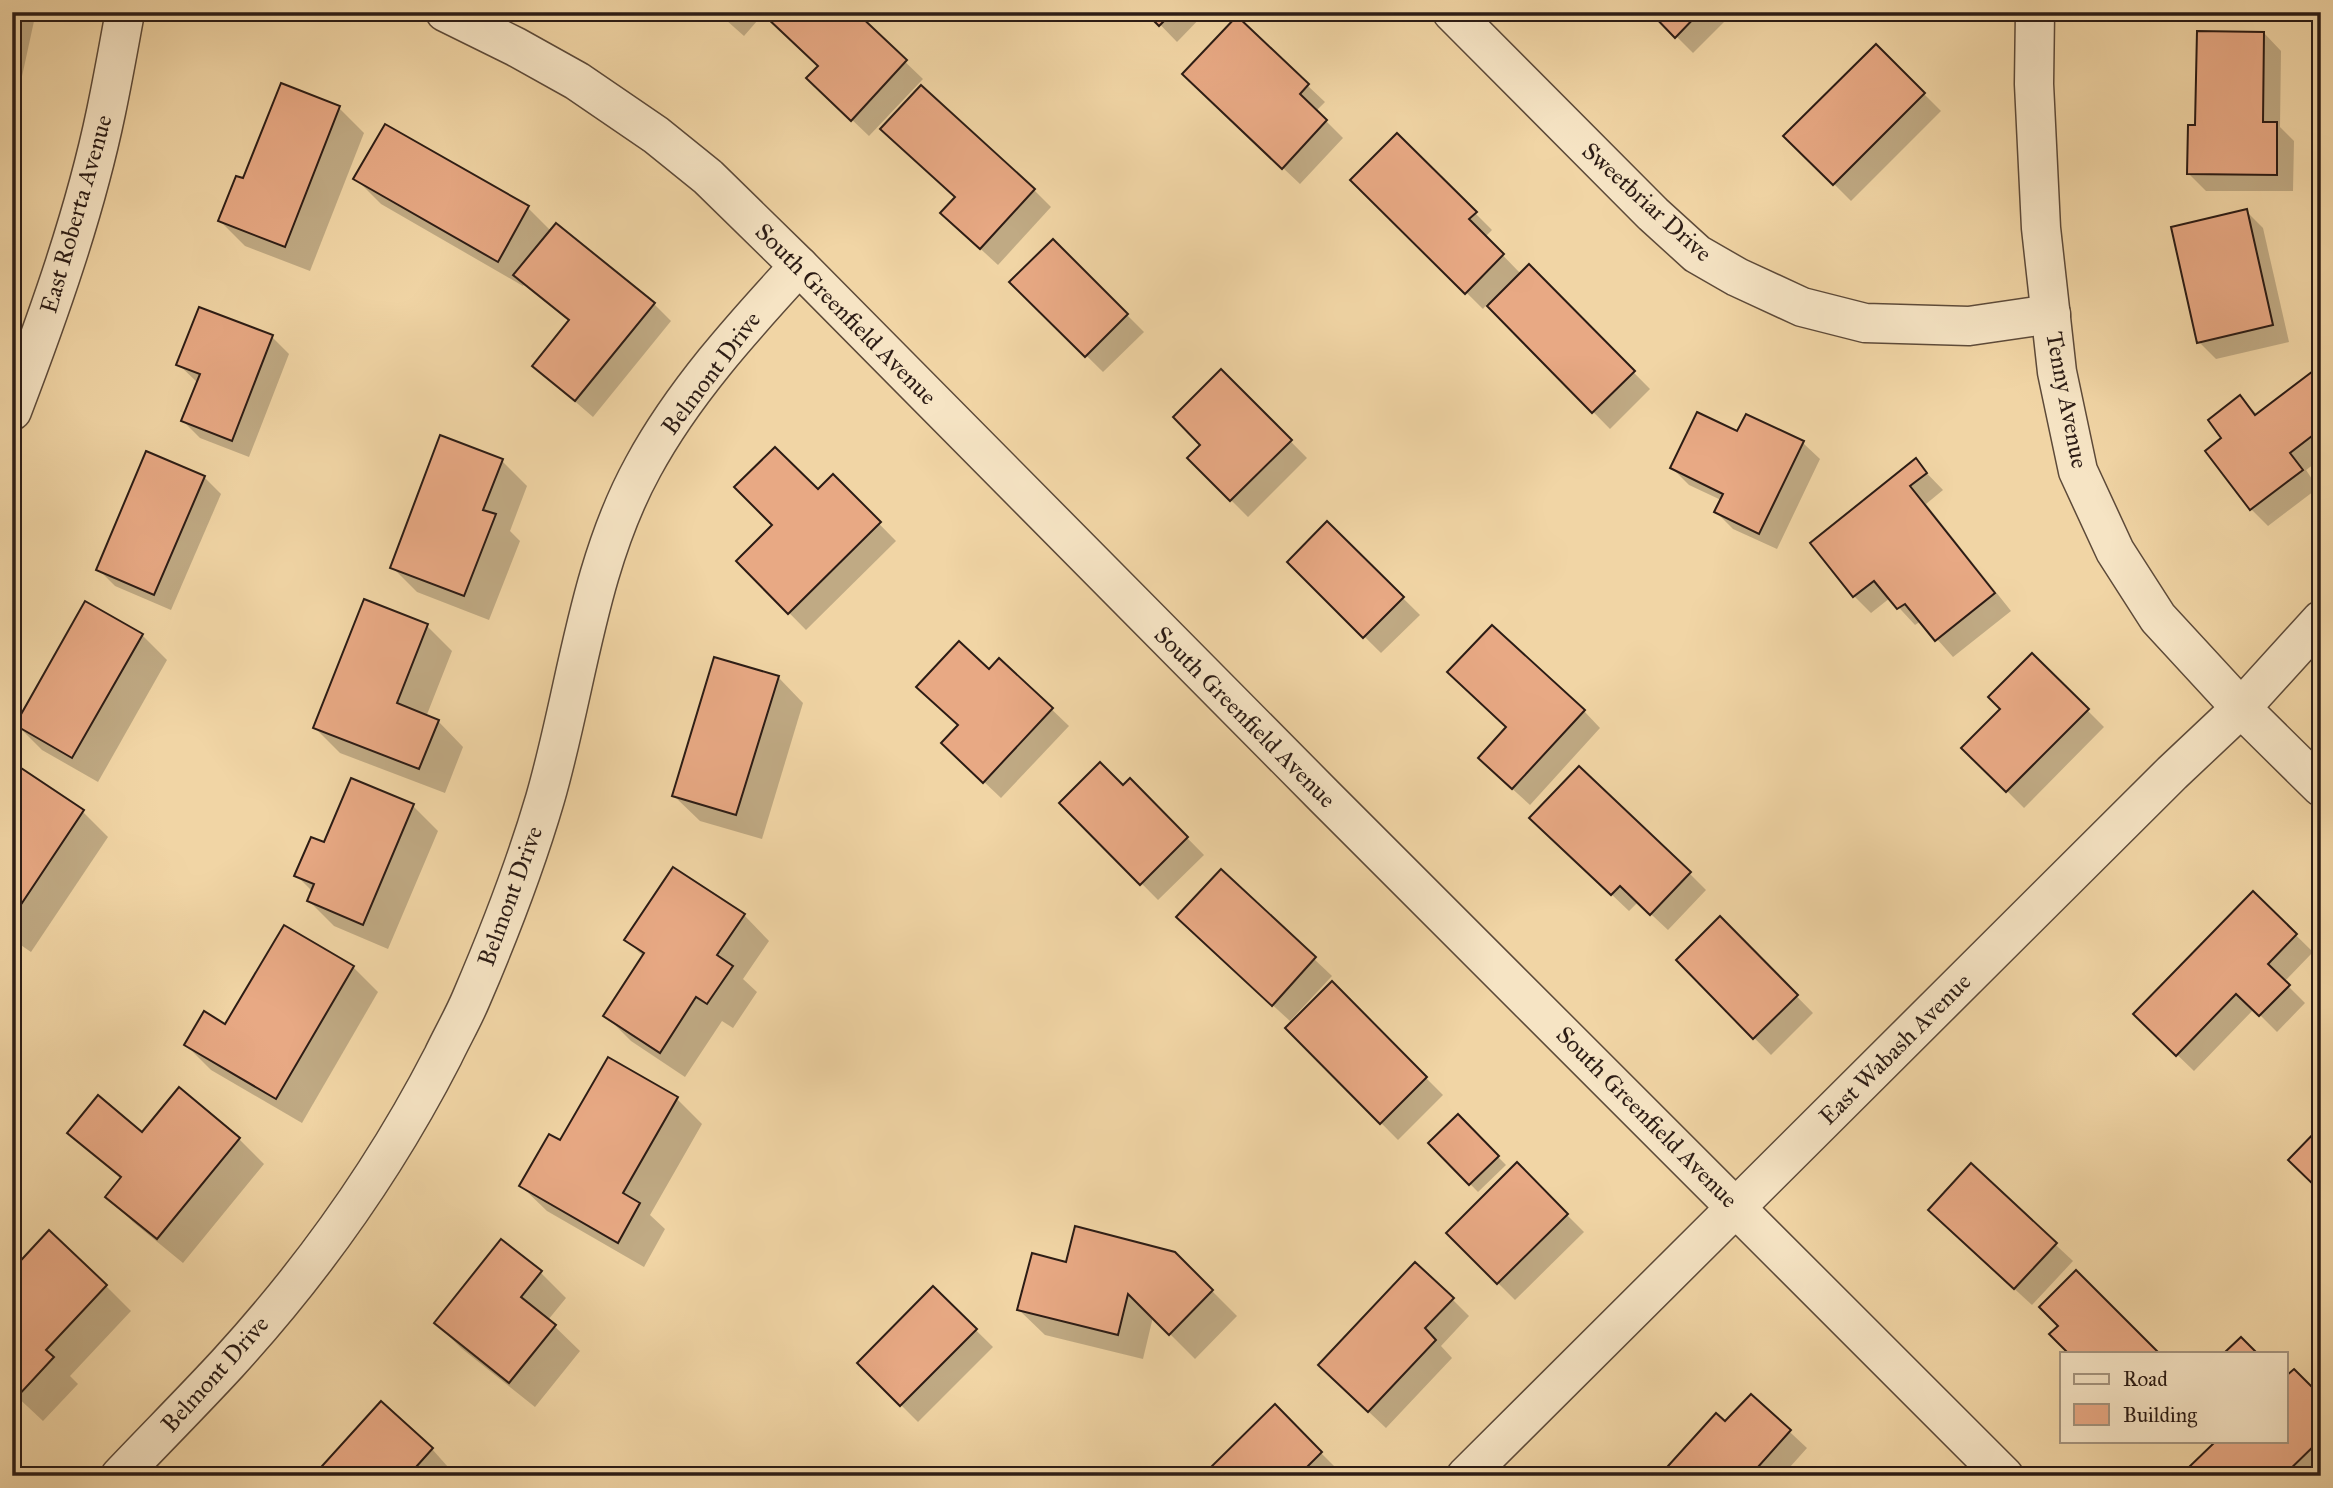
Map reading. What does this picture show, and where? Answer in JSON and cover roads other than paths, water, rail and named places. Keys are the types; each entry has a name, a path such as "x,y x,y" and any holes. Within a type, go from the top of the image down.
{"street":[{"name":"East Roberta Avenue","path":"12,411 40,340 77,223 106,114 125,12"},
{"name":"South Greenfield Avenue","path":"445,12 577,81 656,135 708,177 2004,1476"},
{"name":"Sweetbriar Drive","path":"1452,12 1653,214 1697,254 1737,277 1802,307 1865,323 1969,326 2051,314"},
{"name":"Tenny Avenue","path":"2035,12 2034,84 2039,189 2057,372 2078,471 2115,551 2158,618 2241,708 2321,787"},
{"name":"Belmont Drive","path":"120,1476 228,1363 286,1295 359,1196 420,1099 470,1003 513,896 545,799 604,556 642,468 682,403 762,306 799,266"},
{"name":"East Wabash Avenue","path":"1466,1476 2162,783 2241,708 2321,620"}]}
